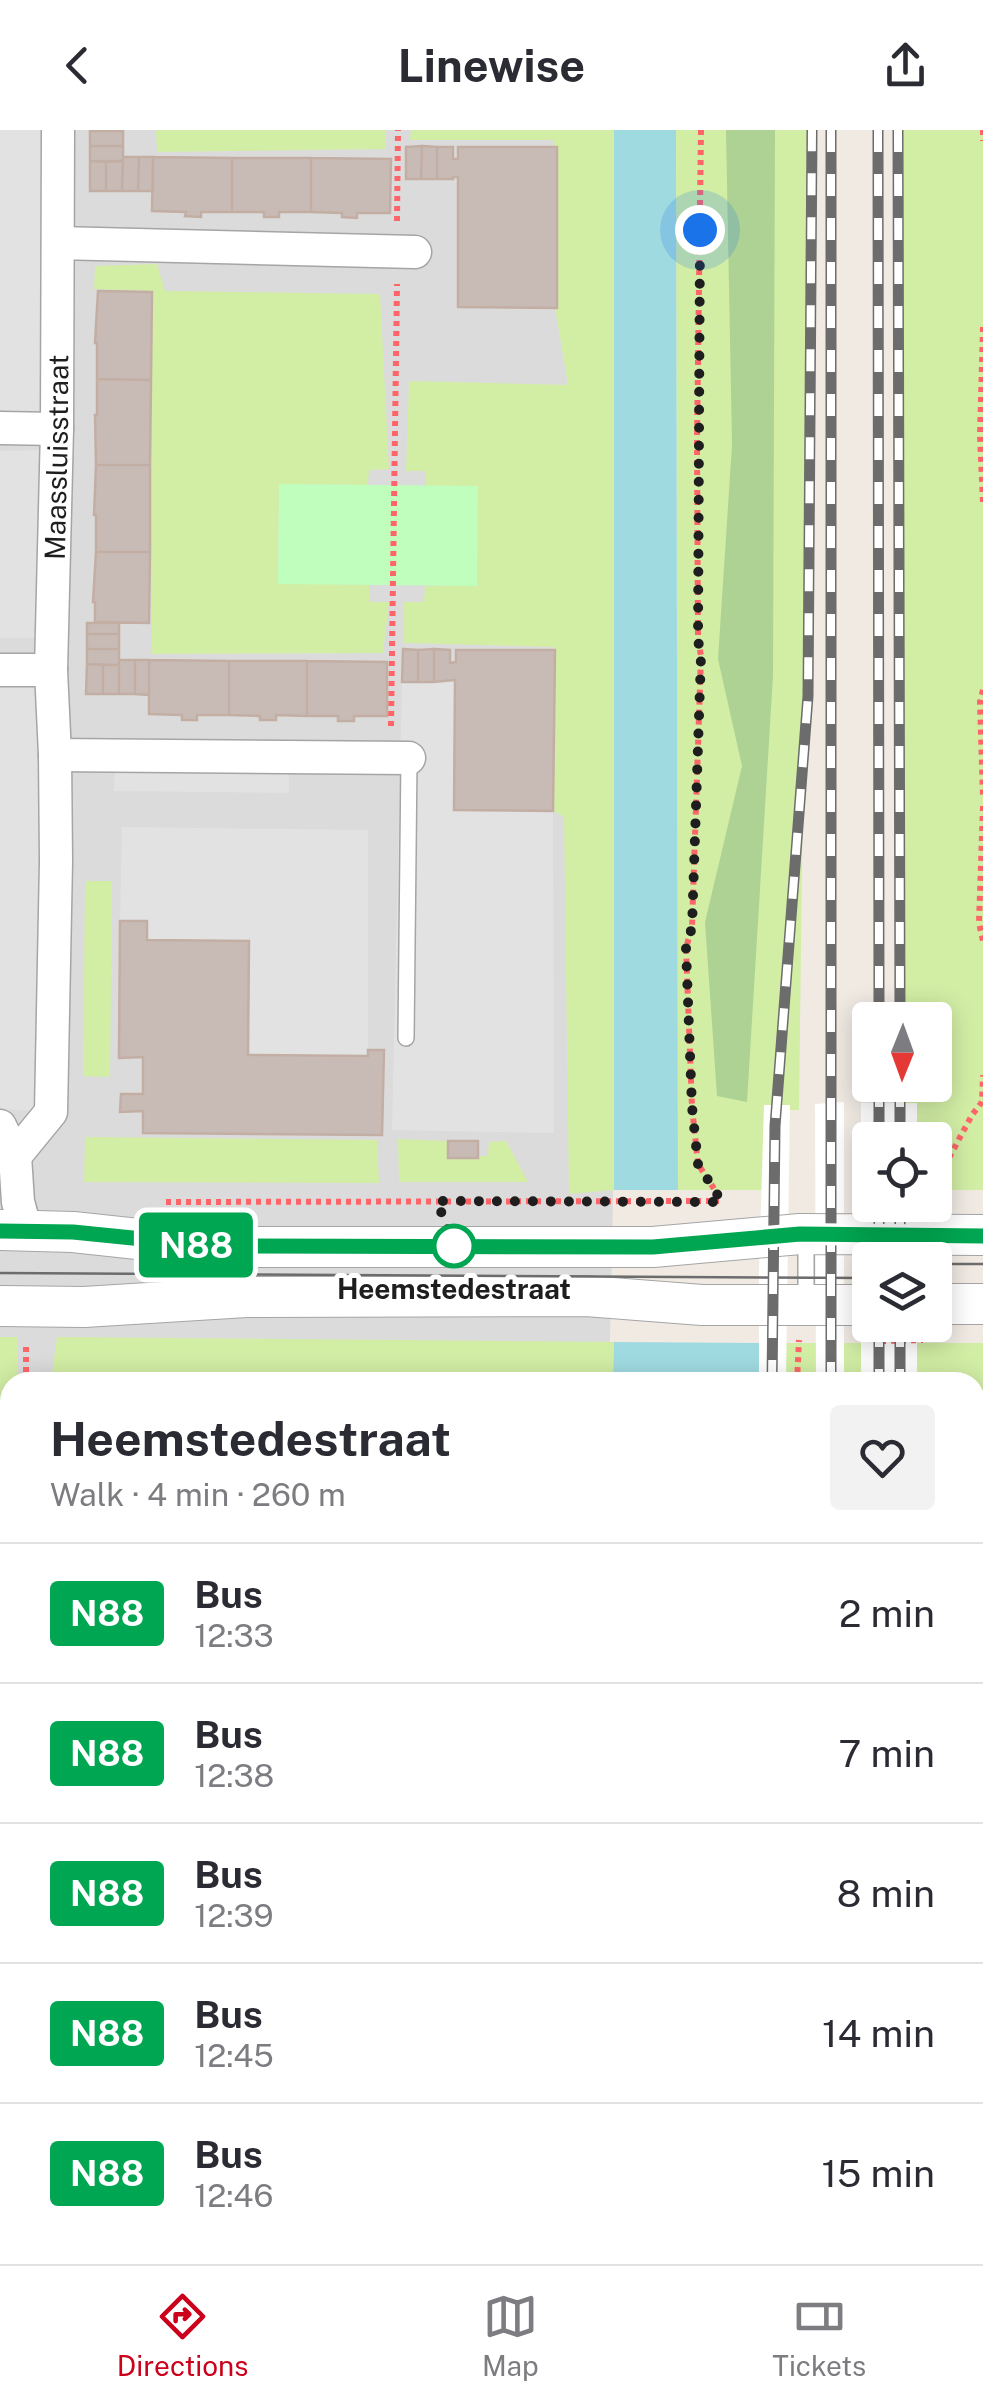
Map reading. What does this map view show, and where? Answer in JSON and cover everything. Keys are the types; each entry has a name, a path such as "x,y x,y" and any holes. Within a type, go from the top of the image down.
{"street":[{"name":"Maassluisstraat","path":"16,1156 50,1112 56,861 51,670 58,130"},
{"path":"58,244 406,252"},
{"path":"0,428 57,428"},
{"path":"0,670 51,670"},
{"path":"55,756 399,758"},
{"path":"0,1126 16,1156 18,1202 13,1231 73,1232 212,1246 653,1247 803,1234 983,1236"},
{"path":"13,1320 84,1307 266,1296 586,1296 702,1305 852,1304"},
{"path":"952,1304 983,1304"}],"lane":[{"path":"399,758 406,1038"},
{"path":"412,1247 453,1228"},
{"path":"576,1232 622,1247"},
{"path":"802,1305 803,1234"}],"path":[{"path":"398,130 406,252 399,758"},
{"path":"150,1202 722,1202 698,1164 686,948 692,927 701,656 697,480 701,130"},
{"path":"982,130 983,141"},
{"path":"983,327 983,502"},
{"path":"983,690 983,797"},
{"path":"983,806 979,923 983,942"},
{"path":"952,1152 982,1102 983,1075"},
{"path":"13,1320 24,1372"}],"shaded area":[{"path":"0,130 606,130 614,1156 609,1372 0,1372"},
{"path":"0,130 48,130 44,419 0,418"},
{"path":"46,450 43,638 0,638 0,451"},
{"path":"455,680 454,810 553,811 554,1133 392,1130 402,682"},
{"path":"0,684 43,685 38,1112 0,1108"},
{"path":"115,768 289,771 289,793 114,791"},
{"path":"122,827 368,830 368,1056 248,1055 249,941 147,940 120,921"}],"green space":[{"path":"156,130 386,130 386,149 157,152"},
{"path":"411,130 614,130 614,1190 569,1194 564,817 552,810 554,647 404,643 404,602 424,602 425,586 477,585 478,486 426,486 426,471 406,471 409,381 568,385 555,307 554,140 410,140"},
{"path":"676,130 811,130 799,1110 786,1110 784,1190 678,1190"},
{"path":"726,130 775,130 773,676 747,1102 717,1096 705,922 742,766 718,659 732,445"},
{"path":"902,130 983,130 983,1190 952,1190 952,1122 903,1122 903,1102 952,1102 952,1002 903,1002"},
{"path":"157,264 165,291 380,294 389,469 369,470 368,485 279,484 278,583 369,585 369,602 389,602 383,653 152,654 151,291 94,289 95,266"},
{"path":"279,484 478,486 477,586 278,584"},
{"path":"85,881 112,881 110,1077 83,1076"},
{"path":"85,1137 377,1140 379,1183 84,1182"},
{"path":"398,1139 447,1141 447,1156 488,1156 489,1142 506,1141 528,1182 399,1182"},
{"path":"0,1337 18,1337 18,1372 0,1372"},
{"path":"57,1337 614,1342 613,1372 52,1372"},
{"path":"784,1343 983,1343 983,1372 783,1372"}],"water":[{"path":"614,130 676,130 678,1190 614,1190"},
{"path":"614,1342 784,1343 783,1372 613,1372"}],"pier":[{"path":"844,1102 844,1372 816,1372 815,1104"},
{"path":"861,1103 917,1103 917,1122 861,1122"},
{"path":"764,1105 790,1105 786,1372 759,1372"},
{"path":"861,1222 917,1222 917,1242 861,1242"},
{"path":"861,1342 917,1342 917,1372 861,1372"}],"building":[{"path":"90,131 123,131 123,146 90,146"},
{"path":"90,146 123,146 123,161 90,161"},
{"path":"422,146 437,147 437,179 421,179"},
{"path":"422,146 421,179 406,179 406,147"},
{"path":"437,147 453,147 453,159 458,159 458,147 557,147 557,308 458,307 458,177 437,179"},
{"path":"123,157 139,157 138,191 122,191"},
{"path":"139,157 153,157 153,191 138,191"},
{"path":"153,157 232,158 232,212 201,212 201,217 185,216 186,212 152,211"},
{"path":"232,158 311,158 311,212 279,212 279,217 264,217 264,212 232,212"},
{"path":"311,158 391,159 390,213 357,213 357,218 342,217 342,213 311,212"},
{"path":"90,161 106,162 106,191 90,191"},
{"path":"123,161 122,191 106,191 106,162"},
{"path":"98,291 152,292 151,380 97,379"},
{"path":"97,379 151,380 150,465 96,465"},
{"path":"96,465 150,465 150,552 96,552"},
{"path":"96,552 150,552 149,623 95,622"},
{"path":"87,623 119,623 119,634 87,634"},
{"path":"87,634 119,634 119,649 87,649"},
{"path":"87,649 119,649 119,665 87,664"},
{"path":"403,649 418,650 418,682 402,682"},
{"path":"434,649 450,650 450,663 456,662 456,650 555,650 553,811 454,810 455,680 434,682"},
{"path":"434,649 434,682 418,682 418,650"},
{"path":"119,660 135,660 135,694 119,694"},
{"path":"135,660 149,660 149,695 135,694"},
{"path":"149,660 229,661 229,715 197,715 197,720 182,720 182,715 149,714"},
{"path":"229,661 307,661 307,716 276,715 276,720 260,720 260,716 229,715"},
{"path":"307,661 387,662 387,716 354,716 354,721 338,721 338,716 307,716"},
{"path":"87,664 103,665 103,694 86,694"},
{"path":"103,665 119,665 119,694 103,694"},
{"path":"120,921 147,921 147,940 249,941 248,1055 368,1056 368,1050 384,1050 382,1135 143,1133 143,1111 120,1112 121,1094 143,1094 143,1057 119,1058"},
{"path":"448,1141 478,1141 478,1158 448,1158"}],"tram line":[{"path":"952,1264 983,1264"},
{"path":"0,1273 852,1278"}],"railway":[{"path":"772,1372 775,1126 808,696 812,130"},
{"path":"831,130 831,1372"},
{"path":"878,130 879,1002"},
{"path":"898,130 900,1002"},
{"path":"879,1102 879,1122"},
{"path":"900,1102 900,1122"},
{"path":"879,1222 879,1242"},
{"path":"900,1222 900,1242"},
{"path":"879,1342 879,1372"},
{"path":"900,1342 900,1372"}],"bus line":[{"name":"N88","path":"0,1231 73,1232 212,1246 653,1247 800,1234 983,1236"}],"place":[{"name":"Heemstedestraat","path":"454,1246"}],"route":[{"path":"454,1246 437,1201 722,1202 698,1164 686,948 692,927 701,656 697,480 700,230"}]}
